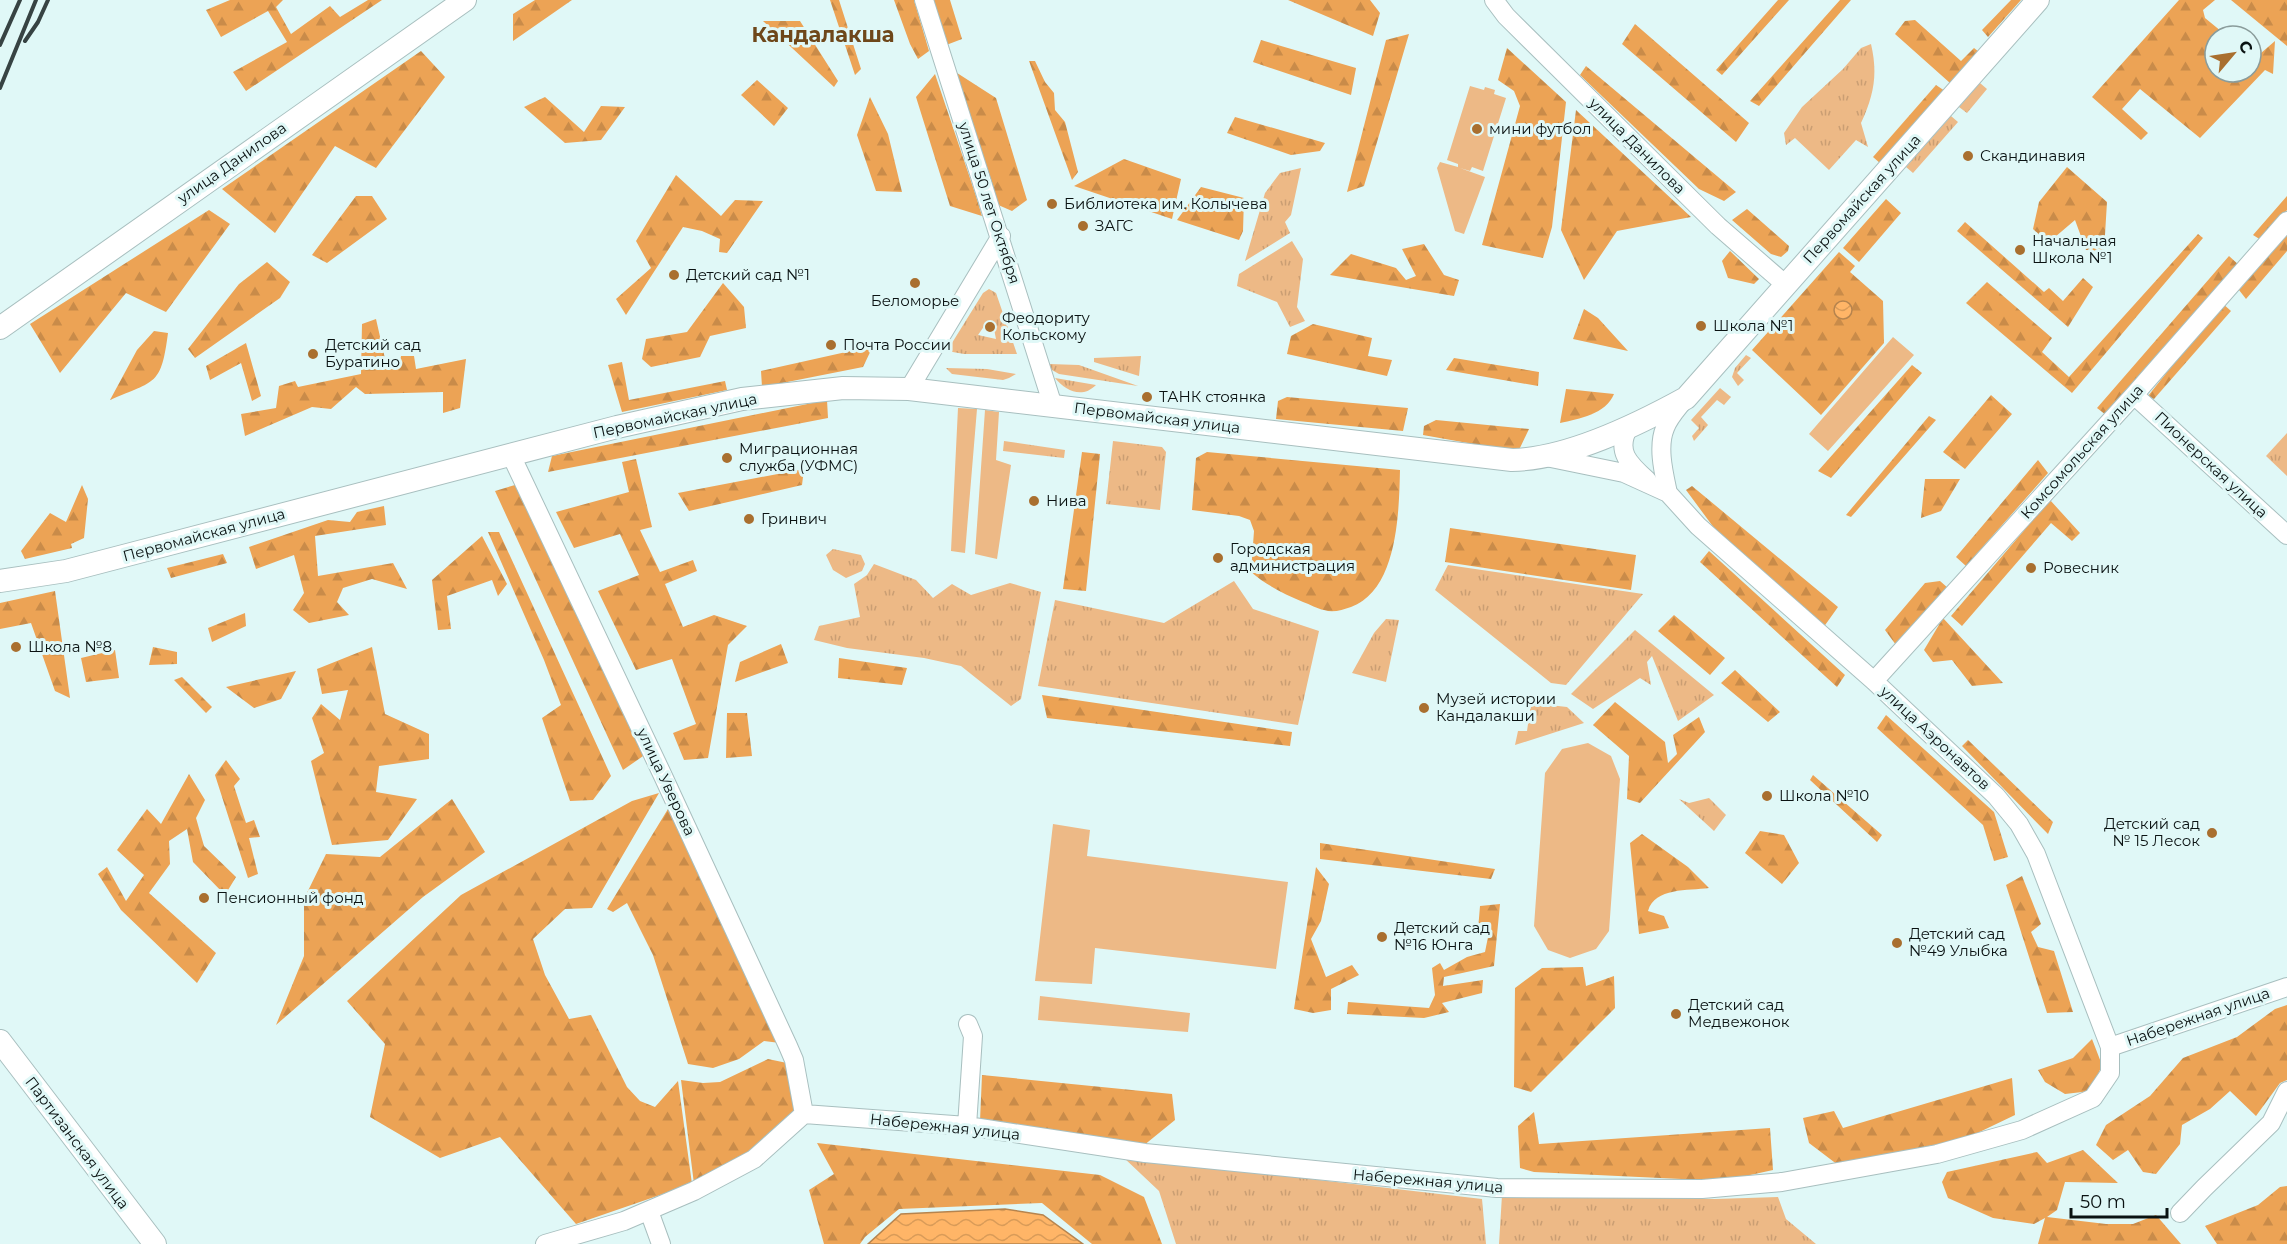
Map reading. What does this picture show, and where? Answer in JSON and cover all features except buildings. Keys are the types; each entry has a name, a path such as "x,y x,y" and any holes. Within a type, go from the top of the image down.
{"main road":[{"name":"улица Данилова","path":"0,328 465,0"},
{"name":"Первомайская улица","path":"0,581 66,571 616,427 742,399 843,388 909,389 1512,460 1544,456 1609,436 1686,398 2038,0"},
{"name":"Партизанская улица","path":"0,1041 155,1244"}],"street":[{"name":"улица 50 лет Октября","path":"924,0 1001,236 1053,406"},
{"name":"улица Данилова","path":"1494,0 1506,16 1718,226 1786,285"},
{"name":"Комсомольская улица","path":"1874,681 2134,395 2287,221"},
{"path":"909,389 1001,236"},
{"name":"Пионерская улица","path":"2134,395 2287,535"},
{"name":"Первомайская улица","path":"1544,456 1624,473 1661,490 1663,430 1670,417 1686,398"},
{"path":"1634,425 1649,425 1656,432 1662,455"},
{"name":"улица Аэронавтов","path":"1634,425 1623,437 1623,450 1632,467 1661,490 1698,526 1874,681 1996,796 2019,824 2036,854 2110,1047"},
{"name":"улица Уверова","path":"511,455 668,785 788,1046 794,1060 804,1114"},
{"name":"Набережная улица","path":"804,1114 967,1126 1145,1153 1497,1188 1702,1189 1775,1183 1937,1154 2022,1130 2069,1111 2093,1098 2110,1072 2110,1047 2287,987"},
{"path":"967,1126 973,1036 968,1024"},
{"path":"2180,1214 2271,1123 2287,1091"},
{"path":"544,1244 624,1221 694,1191 754,1158 804,1114"},
{"path":"649,1211 661,1244"}],"green space":[{"path":"230,0 283,0 276,7 291,34 330,6 340,17 368,0 382,0 246,91 233,72 287,42 268,11 221,37 206,10"},
{"path":"535,0 572,0 513,41 513,14"},
{"path":"830,0 839,0 861,69 855,75"},
{"path":"894,0 914,0 929,51 918,59 910,44"},
{"path":"926,0 950,0 962,39 941,47"},
{"path":"1288,0 1370,0 1380,13 1373,36"},
{"path":"1778,0 1789,0 1722,75 1716,70"},
{"path":"1840,0 1851,0 1759,106 1750,101"},
{"path":"2011,0 2021,0 1988,37 1982,30"},
{"path":"2179,0 2215,0 2203,10 2205,18 2212,24 2203,24 2203,84 2252,84 2200,138 2140,89 2122,109 2148,133 2141,140 2092,97"},
{"path":"2231,0 2287,0 2287,46"},
{"path":"1915,20 1961,61 1974,48 1979,52 1950,83 1895,34 1905,21"},
{"path":"763,21 800,21 838,81 834,87"},
{"path":"1635,24 1749,123 1736,142 1622,44"},
{"path":"1409,34 1364,186 1347,192 1386,40"},
{"path":"1261,40 1356,68 1351,95 1253,62"},
{"path":"2275,41 2273,74 2265,70 2263,72 2263,51"},
{"path":"1871,44 1874,65 1873,84 1861,123 1868,147 1856,140 1829,170 1795,138 1786,145 1784,133 1802,107 1843,69 1861,48"},
{"path":"1507,48 1566,102 1552,227 1543,258 1482,245 1520,106 1514,91 1498,80"},
{"path":"421,51 445,77 376,168 335,146 275,233 222,189"},
{"path":"1029,61 1035,61 1045,82 1054,93 1055,110 1065,122 1078,172 1072,180"},
{"path":"1586,66 1736,192 1724,201 1699,189 1580,75"},
{"path":"954,71 996,98 1027,200 1012,211 996,204"},
{"path":"935,74 982,216 950,206 916,97"},
{"path":"757,80 788,108 774,126 741,95"},
{"path":"1980,83 1987,89 1967,113 1959,107"},
{"path":"1936,85 1945,91 1881,164 1873,157"},
{"name":"мини футбол","path":"1470,86 1495,90 1494,94 1506,98 1483,171 1472,167 1470,171 1460,168 1485,177 1464,234 1455,231 1437,168 1440,162 1458,167 1458,164 1447,160"},
{"path":"545,97 584,132 601,106 625,107 601,140 565,143 524,107"},
{"path":"870,97 888,134 902,192 876,191 857,135"},
{"path":"1576,110 1691,217 1617,231 1584,280 1561,230"},
{"path":"1951,116 1958,122 1913,173 1906,167"},
{"path":"1235,117 1325,143 1320,151 1291,155 1227,133"},
{"path":"1124,159 1181,179 1172,219 1074,186"},
{"path":"2067,167 2107,202 2104,251 2086,250 2075,220 2048,243 2033,229 2039,202"},
{"path":"1301,168 1291,215 1285,222 1290,233 1245,261 1265,193 1280,173"},
{"path":"676,175 721,216 735,200 763,201 727,253 719,252 720,239 702,231 683,227 626,315 616,299 651,268 636,241"},
{"path":"1201,187 1244,198 1243,231 1239,240 1177,220"},
{"path":"356,196 372,196 387,219 327,263 312,255"},
{"path":"2287,196 2287,210 2261,240 2253,235"},
{"path":"1886,199 1901,213 1859,262 1843,248"},
{"path":"1747,209 1789,246 1788,251 1781,257 1771,254 1732,220"},
{"path":"209,210 230,224 166,312 126,293 60,373 30,324"},
{"path":"1965,222 2044,292 2049,288 2063,301 2083,278 2093,287 2068,327 1957,231"},
{"path":"2198,234 2203,238 2072,393 1966,303 1987,282 2052,338 2042,352 2069,377"},
{"path":"2287,235 2287,251 2246,299 2239,290"},
{"path":"1292,241 1303,259 1297,307 1305,321 1290,327 1277,302 1237,286 1239,274"},
{"path":"1424,244 1444,275 1459,280 1454,296 1330,275 1351,254 1396,268 1406,280 1416,276 1402,249"},
{"path":"1730,251 1759,279 1754,284 1728,278 1722,261"},
{"path":"1839,252 1855,266 1850,272 1883,301 1884,343 1821,415 1752,350"},
{"path":"2229,256 2240,266 2106,415 2097,408"},
{"path":"267,262 290,282 280,298 195,358 188,349 239,284"},
{"path":"723,283 744,307 746,328 710,336 700,357 651,367 642,359 646,339 687,332"},
{"path":"989,289 996,293 1017,354 964,354 947,351 983,293","holes":["987,322 993,324 996,339 978,335"]},
{"path":"2222,303 2231,311 2154,399 2148,396"},
{"path":"1584,309 1598,318 1628,351 1573,339"},
{"path":"376,319 386,363 399,368 401,356 414,356 416,369 466,359 460,408 443,413 443,392 365,394 356,387 331,409 312,407 245,436 241,414 276,408 279,386 295,381 298,387 361,374 362,324"},
{"path":"1313,324 1372,338 1368,356 1392,360 1387,376 1287,354 1291,336"},
{"path":"154,331 168,333 159,372 147,384 110,400 137,350"},
{"path":"1893,337 1914,355 1828,451 1809,434"},
{"path":"246,343 261,396 252,401 241,363 210,380 206,366"},
{"path":"873,346 863,367 762,387 761,371"},
{"path":"1746,355 1751,358 1737,373 1744,380 1738,386 1732,377 1735,368"},
{"path":"1141,356 1139,376 1094,362 1094,358"},
{"path":"1454,358 1539,372 1538,386 1446,370"},
{"path":"622,362 629,400 725,381 727,390 622,412 608,365"},
{"path":"1049,364 1079,365 1138,386 1059,374 1052,370"},
{"path":"1912,365 1922,373 1831,478 1818,471"},
{"path":"946,368 987,369 1016,374 1003,380 952,374"},
{"path":"1055,378 1096,385 1085,392 1074,392 1064,387"},
{"path":"1720,388 1731,397 1724,405 1717,400 1701,417 1708,425 1694,441 1692,436 1699,428 1691,420"},
{"path":"1566,389 1614,394 1610,401 1598,411 1560,423"},
{"path":"1991,395 2012,414 1965,469 1943,452"},
{"path":"1287,397 1408,408 1403,431 1276,419 1278,401"},
{"path":"827,400 828,418 548,472 552,456"},
{"path":"958,408 977,409 965,553 951,551"},
{"path":"985,410 999,412 996,460 1011,465 997,559 975,554"},
{"path":"1929,416 1936,420 1851,517 1846,515"},
{"path":"1436,420 1529,429 1518,452 1423,435 1424,426"},
{"path":"2287,433 2287,476 2266,456"},
{"path":"1004,441 1065,450 1064,458 1003,451"},
{"path":"1113,441 1162,447 1166,452 1160,510 1106,504"},
{"path":"1082,452 1100,454 1086,591 1063,589"},
{"path":"1207,452 1400,470 1399,506 1393,547 1387,567 1367,598 1341,610 1319,609 1289,596 1251,572 1254,531 1250,520 1239,516 1192,510 1196,458"},
{"path":"636,459 652,527 640,530 660,572 693,560 697,571 665,584 683,627 714,615 747,626 728,645 708,758 684,760 673,733 696,724 672,659 636,670 598,591 639,575 620,534 574,548 556,512 629,492 622,462"},
{"path":"2038,460 2048,473 1966,566 1956,557"},
{"path":"804,469 802,485 689,511 678,493"},
{"path":"1925,479 1960,479 1941,511 1921,518"},
{"path":"82,485 88,499 84,538 71,544 72,548 25,559 21,551 50,513 66,522"},
{"path":"515,485 646,754 623,770 495,491"},
{"path":"1692,486 1838,607 1823,628 1720,536 1686,490"},
{"path":"2050,500 2080,533 2072,541 2051,523 1962,626 1951,616"},
{"path":"384,506 386,525 315,536 318,576 393,563 407,589 372,579 343,588 337,602 349,615 309,623 293,610 304,593 294,555 256,569 249,547 328,520 350,522 357,512"},
{"path":"1450,528 1636,555 1631,590 1445,562"},
{"path":"488,532 499,532 611,776 593,800 570,801 542,718 561,705 544,660"},
{"path":"482,536 507,584 498,596 492,580 447,596 451,629 438,630 432,580"},
{"path":"833,549 861,555 865,564 862,571 846,578 833,570 826,555"},
{"path":"1709,551 1845,675 1837,687 1700,562"},
{"path":"223,554 227,563 171,578 167,568"},
{"path":"874,564 916,580 933,598 952,584 971,595 1010,583 1041,592 1021,699 1011,706 961,666 924,658 847,648 814,640 819,626 860,617 854,584 867,575"},
{"path":"1448,565 1643,594 1566,685 1551,683 1435,590"},
{"path":"1234,581 1253,609 1319,631 1298,725 1038,686 1055,600 1164,623"},
{"path":"1940,581 1948,588 1896,645 1885,630 1925,583"},
{"path":"55,591 70,698 55,691 31,623 0,629 0,603"},
{"path":"245,613 246,626 212,642 208,628"},
{"path":"1674,615 1725,658 1710,675 1658,631"},
{"path":"1943,618 2003,683 1972,686 1952,660 1933,662 1924,650"},
{"path":"1386,619 1399,620 1386,682 1352,673 1374,633"},
{"path":"1635,630 1714,695 1678,721 1652,656 1647,662 1651,685 1640,678 1593,709 1571,694"},
{"path":"781,644 788,663 735,682 740,662"},
{"path":"153,647 177,652 177,664 149,665"},
{"path":"372,647 385,714 429,734 429,759 379,766 376,792 417,799 388,840 332,845 311,761 324,753 312,718 321,704 340,720 348,690 322,694 317,669"},
{"path":"115,650 119,678 86,682 81,658"},
{"path":"839,658 907,668 902,685 838,678"},
{"path":"1735,670 1780,712 1768,722 1721,683"},
{"path":"296,671 281,699 254,708 226,687"},
{"path":"182,677 212,707 206,713 174,680"},
{"path":"1042,695 1292,732 1290,746 1047,718"},
{"path":"1615,702 1665,742 1668,763 1677,754 1673,735 1699,717 1705,732 1640,803 1627,799 1629,756 1593,725"},
{"path":"1531,703 1567,707 1584,723 1515,745 1518,731 1527,731"},
{"path":"727,713 747,713 752,756 726,758"},
{"path":"1886,715 1994,812 2008,857 1994,861 1983,825 1877,728"},
{"path":"1968,740 2053,822 2048,834 1962,746"},
{"path":"1588,743 1611,756 1620,779 1609,931 1596,949 1570,958 1548,950 1534,926 1545,773 1562,749"},
{"path":"226,760 240,779 234,786 246,823 254,820 260,837 249,838 258,874 248,878 215,775"},
{"path":"189,774 205,800 196,818 204,846 236,877 225,895 193,862 187,829 169,841 170,864 149,893 216,953 197,983 121,910 98,874 107,867 126,901 144,875 117,850 147,809 161,824"},
{"path":"1813,775 1882,835 1877,842 1810,780"},
{"path":"659,793 592,908 565,909 533,939 545,975 569,1019 591,1015 627,1087 640,1101 655,1107 678,1081 692,1184 576,1224 500,1137 440,1158 370,1117 385,1044 347,1001 461,895 632,801"},
{"path":"1709,798 1726,815 1714,831 1679,799 1689,803"},
{"path":"452,799 485,852 423,897 276,1025 304,956 304,899 326,854 380,857"},
{"path":"668,809 780,1043 764,1041 739,1059 713,1068 688,1064 653,955 627,903 613,912 607,909"},
{"path":"1053,824 1090,830 1087,856 1288,882 1276,969 1095,948 1092,984 1035,981"},
{"path":"1760,831 1784,835 1799,863 1782,884 1745,853"},
{"path":"1642,834 1688,867 1709,888 1673,892 1658,898 1648,911 1664,916 1669,928 1639,934 1630,843"},
{"path":"1320,843 1495,869 1491,879 1320,859"},
{"path":"1316,867 1329,884 1321,921 1311,939 1326,977 1352,965 1359,975 1331,989 1331,1010 1313,1013 1294,1009"},
{"path":"2022,876 2041,924 2031,932 2038,947 2054,951 2073,1012 2047,1013 2006,885"},
{"path":"1500,904 1494,966 1444,977 1443,986 1483,980 1482,993 1442,1003 1449,1012 1424,1018 1347,1014 1348,1002 1429,1008 1435,995 1432,968 1440,963 1444,970 1467,957 1485,952 1489,932 1478,930 1480,906"},
{"path":"1583,967 1586,986 1614,976 1615,1008 1531,1092 1514,1087 1515,988 1542,968"},
{"path":"1040,996 1190,1013 1188,1032 1038,1020"},
{"path":"2287,1005 2287,1080 2280,1083 2256,1116 2230,1091 2210,1109 2182,1125 2180,1144 2156,1174 2143,1172 2128,1150 2113,1160 2096,1145 2106,1125 2150,1096 2183,1058 2237,1037 2275,1009"},
{"path":"2092,1039 2102,1065 2091,1091 2065,1094 2045,1082 2038,1070 2073,1058"},
{"path":"768,1059 787,1063 796,1110 730,1168 694,1184 681,1080 703,1083 720,1082"},
{"path":"982,1075 1172,1094 1175,1120 1143,1146 980,1121"},
{"path":"2012,1078 2015,1115 1967,1138 1838,1165 1809,1143 1803,1118 1834,1111 1843,1128"},
{"path":"1534,1112 1539,1144 1770,1128 1773,1170 1723,1181 1534,1172 1520,1168 1518,1126"},
{"path":"817,1143 1100,1175 1144,1197 1162,1244 1092,1244 1042,1203 899,1209 865,1237 860,1244 824,1244 809,1190 834,1174"},
{"path":"2083,1150 2118,1183 2065,1182 2057,1210 2047,1217 2106,1224 2133,1224 2156,1215 2181,1244 2038,1244 2045,1218 2034,1224 1993,1218 1948,1198 1942,1182 1947,1172 2037,1152 2047,1163"},
{"path":"1123,1157 1482,1199 1486,1244 1176,1244 1159,1191"},
{"path":"2287,1186 2287,1244 2217,1244 2205,1226 2258,1205 2280,1187"},
{"path":"1502,1195 1715,1199 1778,1197 1786,1219 1816,1244 1499,1244"}],"water":[{"path":"1843,301 1849,304 1852,310 1849,316 1843,319 1837,316 1834,310 1837,304"},
{"path":"1005,1209 1043,1215 1083,1244 868,1244 901,1214"}],"railway":[{"path":"0,45 20,0"},
{"path":"0,88 36,0"},
{"path":"25,41 38,22 48,0"}],"place":[{"name":"мини футбол","path":"1477,129"},
{"name":"Скандинавия","path":"1968,156"},
{"name":"Библиотека им. Колычева","path":"1052,204"},
{"name":"ЗАГС","path":"1083,226"},
{"name":"Начальная Школа №1","path":"2020,250"},
{"name":"Детский сад №1","path":"674,275"},
{"name":"Беломорье","path":"915,283"},
{"name":"Школа №1","path":"1701,326"},
{"name":"Феодориту Кольскому","path":"990,327"},
{"name":"Почта России","path":"831,345"},
{"name":"Детский сад Буратино","path":"313,354"},
{"name":"ТАНК стоянка","path":"1147,397"},
{"name":"Миграционная служба (УФМС)","path":"727,458"},
{"name":"Нива","path":"1034,501"},
{"name":"Гринвич","path":"749,519"},
{"name":"Городская администрация","path":"1218,558"},
{"name":"Ровесник","path":"2031,568"},
{"name":"Школа №8","path":"16,647"},
{"name":"Музей истории Кандалакши","path":"1424,708"},
{"name":"Школа №10","path":"1767,796"},
{"name":"Детский сад № 15 Лесок","path":"2212,833"},
{"name":"Пенсионный фонд","path":"204,898"},
{"name":"Детский сад №16 Юнга","path":"1382,937"},
{"name":"Детский сад №49 Улыбка","path":"1897,943"},
{"name":"Детский сад Медвежонок","path":"1676,1014"}],"district":[{"name":"Кандалакша","path":"823,35"}]}
